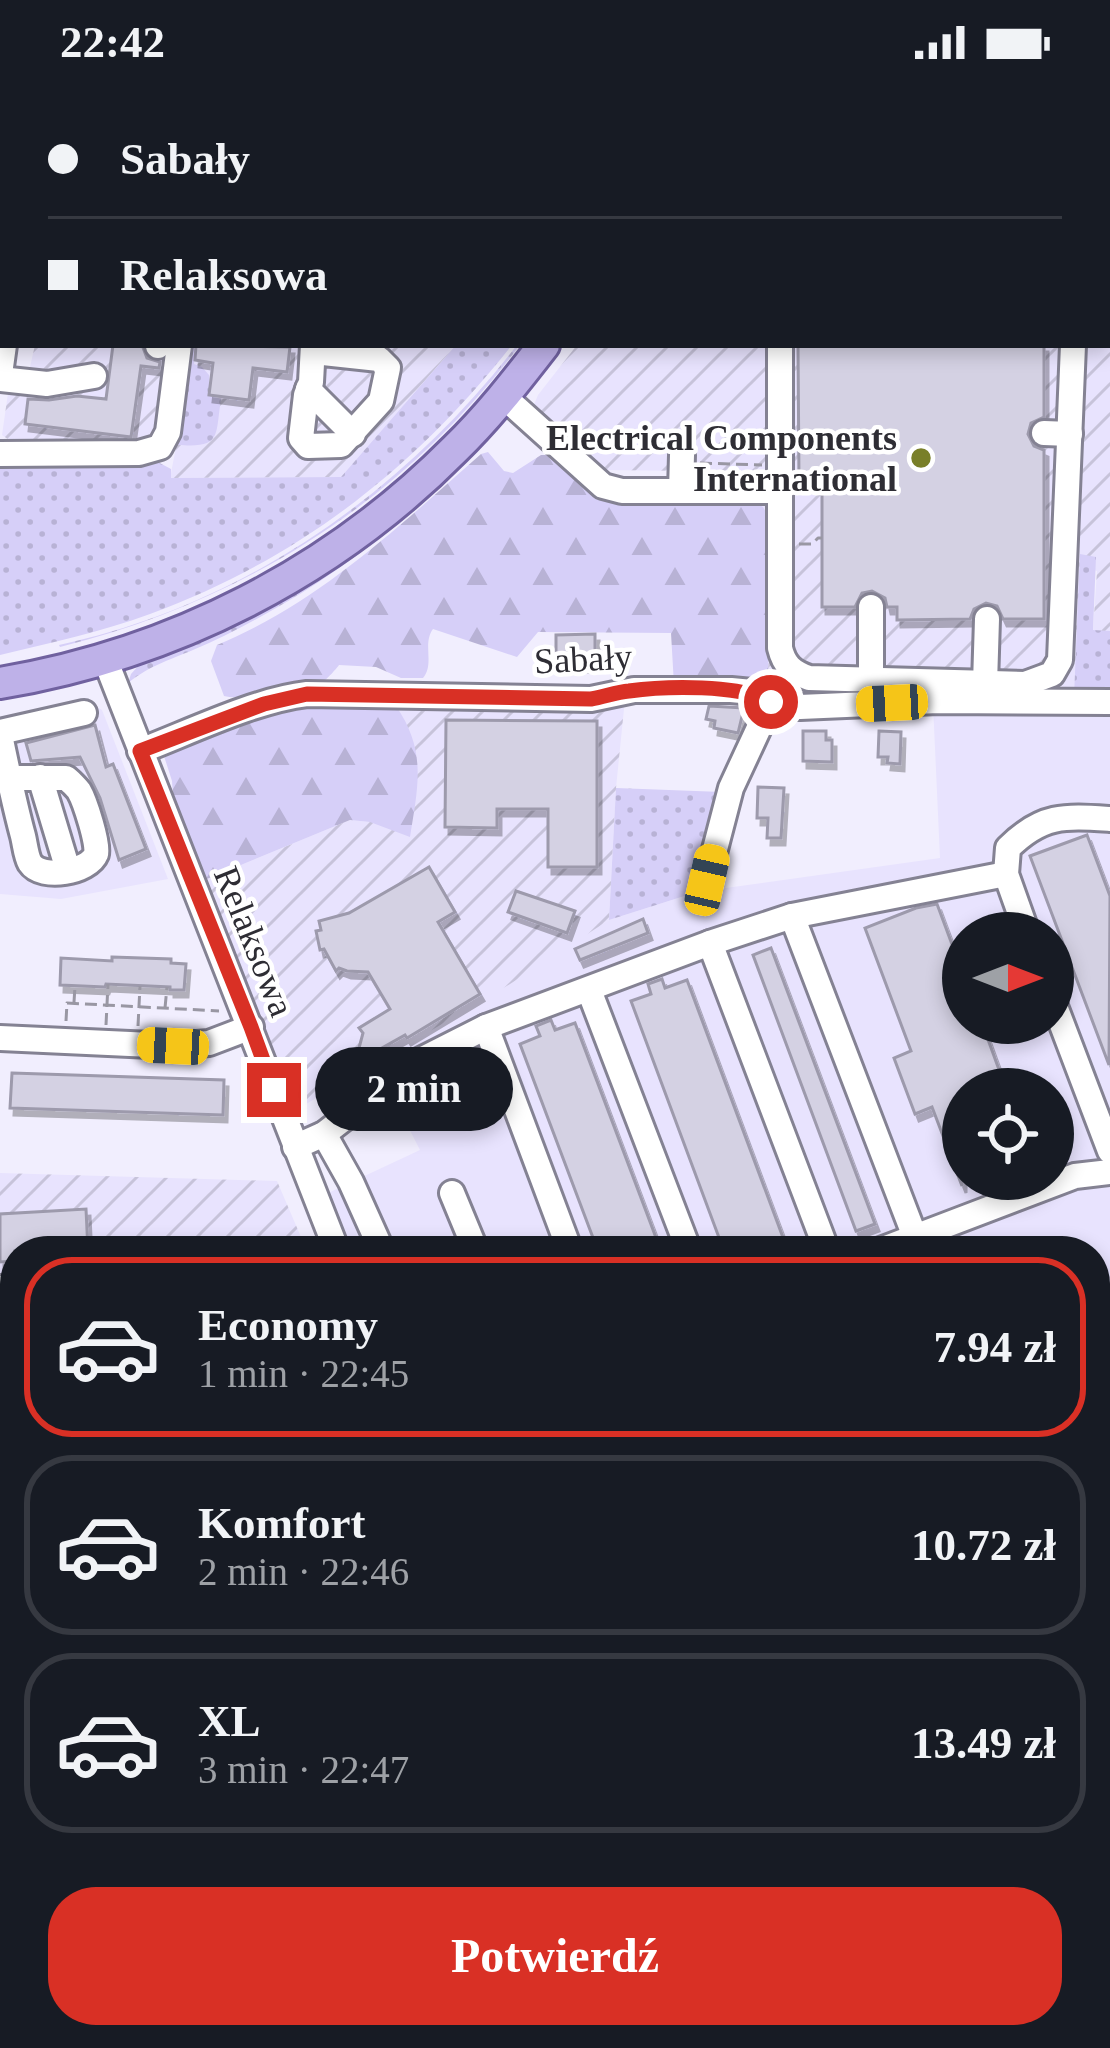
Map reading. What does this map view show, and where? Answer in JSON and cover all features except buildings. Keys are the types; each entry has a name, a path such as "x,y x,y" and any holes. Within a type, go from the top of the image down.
{"main road":[{"path":"0,682 148,645 258,597 320,560 457,448 542,348"}],"street":[{"path":"0,454 139,453 160,447 168,432 179,348"},
{"path":"780,348 779,648 783,660 791,670 809,678 985,684 1040,680 1052,674 1060,660 1073,348"},
{"path":"313,349 380,359 386,364 384,396 341,446 315,446 301,438 313,349"},
{"path":"0,376 47,384 94,376"},
{"path":"308,388 353,434"},
{"path":"503,396 603,486 622,490 684,469 779,491"},
{"path":"1044,433 1070,434"},
{"path":"871,681 872,607"},
{"path":"985,684 987,619"},
{"name":"Relaksowa","path":"104,658 331,1236"},
{"name":"Sabały","path":"140,751 264,704 307,694 591,699 634,690 731,690 800,706 938,700 1110,702"},
{"path":"707,880 731,788 771,702"},
{"path":"9,778 67,778 79,790 98,847 95,858 85,866 49,873 29,862 9,778 0,734 84,713"},
{"path":"40,777 68,870"},
{"path":"1020,912 1006,874 1008,848 1023,833 1051,818 1110,819"},
{"path":"296,1147 324,1134 417,1062 486,1027 792,916 1006,874"},
{"path":"792,916 915,1236"},
{"path":"710,944 821,1236"},
{"path":"590,990 683,1236"},
{"path":"0,1038 193,1045 251,1027"},
{"path":"486,1027 564,1236"},
{"path":"1069,1044 1110,1151"},
{"path":"324,1134 375,1236"},
{"path":"918,1236 1075,1176 1110,1172"},
{"path":"452,1193 470,1236"}],"path":[{"path":"684,469 779,465"},
{"path":"105,1043 107,984"},
{"path":"74,1004 75,986"},
{"path":"137,1045 140,986"},
{"path":"165,1008 166,987"},
{"path":"65,1041 67,1003 226,1012"}],"shaded area":[{"path":"34,348 170,348 158,425 137,445 16,445 2,435 8,393 25,389"},
{"path":"195,348 453,348 341,477 170,478"},
{"path":"575,348 1110,348 1110,631 1093,631 1094,570 1074,697 768,690 770,520 695,499 694,471 603,470 533,407"},
{"path":"83,699 102,710 168,879 61,899 0,894 0,720"},
{"path":"625,699 609,920 296,1110 202,881 350,820 370,822 396,706"},
{"path":"933,704 1110,707 1110,1236 342,1236 326,1194 420,1150 376,1064 609,920 697,892 940,858"},
{"path":"0,1173 277,1181 301,1236 0,1236"}],"green space":[{"path":"196,348 194,364 209,375 209,395 221,399 218,423 209,442 178,445"},
{"path":"453,348 509,348 435,432 394,470 304,537 256,566 150,614 0,655 0,462 154,460 171,469 171,478 341,477"},
{"path":"518,348 426,451 317,536 195,602 60,647 193,602 315,536 423,449"},
{"path":"502,423 426,498 313,586 128,683 139,665 269,606"},
{"path":"488,452 504,471 513,473 549,455 601,497 753,501 763,507 770,519 768,690 674,685 671,633 538,632 517,657 433,629 423,678 401,678 376,667 339,665 325,680 305,687 259,696 224,696 211,661 217,645 324,585"},
{"path":"1080,554 1096,557 1093,630 1110,631 1110,697 1074,697"},
{"path":"310,706 396,706 412,738 418,769 410,837 350,820 202,881 174,810 166,752 253,718"},
{"path":"616,788 722,792 697,892 609,920"}],"place":[{"name":"Electrical Components International","path":"921,458"}],"route":[{"path":"274,1090 140,751 264,704 307,694 591,699 634,690 731,690 752,692 771,702"}]}
